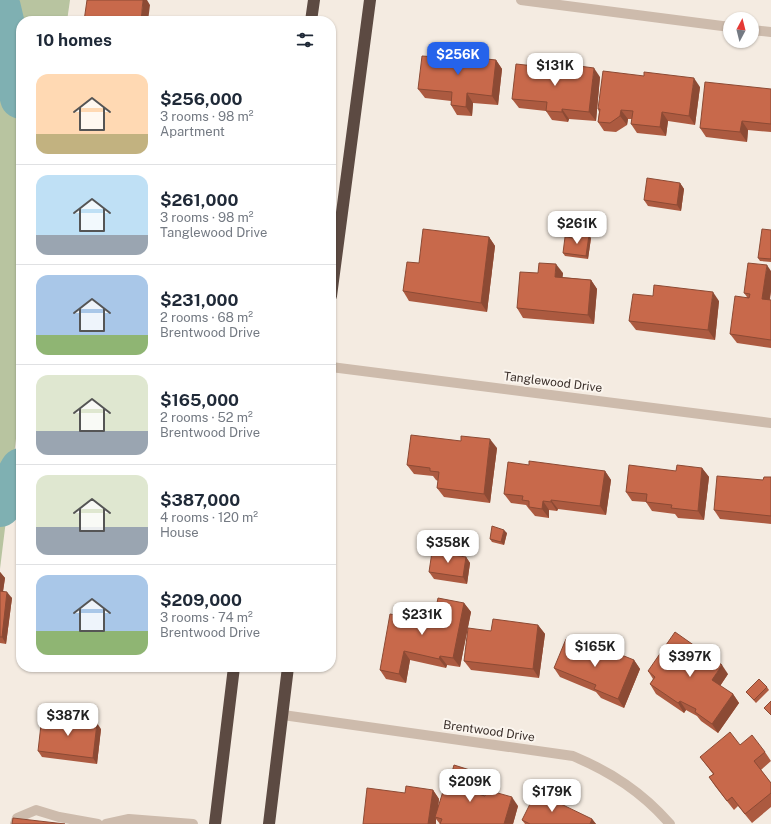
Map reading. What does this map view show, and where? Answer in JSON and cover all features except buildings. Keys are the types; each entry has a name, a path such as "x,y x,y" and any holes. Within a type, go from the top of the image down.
{"highway":[{"path":"312,16 314,0"},
{"path":"336,258 370,0"},
{"path":"215,824 233,672"},
{"path":"269,824 287,672"}],"street":[{"path":"521,0 723,26"},
{"path":"759,31 771,32"},
{"name":"Tanglewood Drive","path":"336,368 771,423"},
{"name":"Brentwood Drive","path":"283,715 573,756 603,769 635,791 670,824"},
{"path":"15,824 17,818 36,810 60,817 98,824"},
{"path":"106,824 129,819 194,824"}],"green space":[{"path":"0,0 70,0 68,16 16,16 16,439 0,569"}],"waterway":[{"path":"0,8 16,77"},
{"path":"0,506 16,478"}]}
